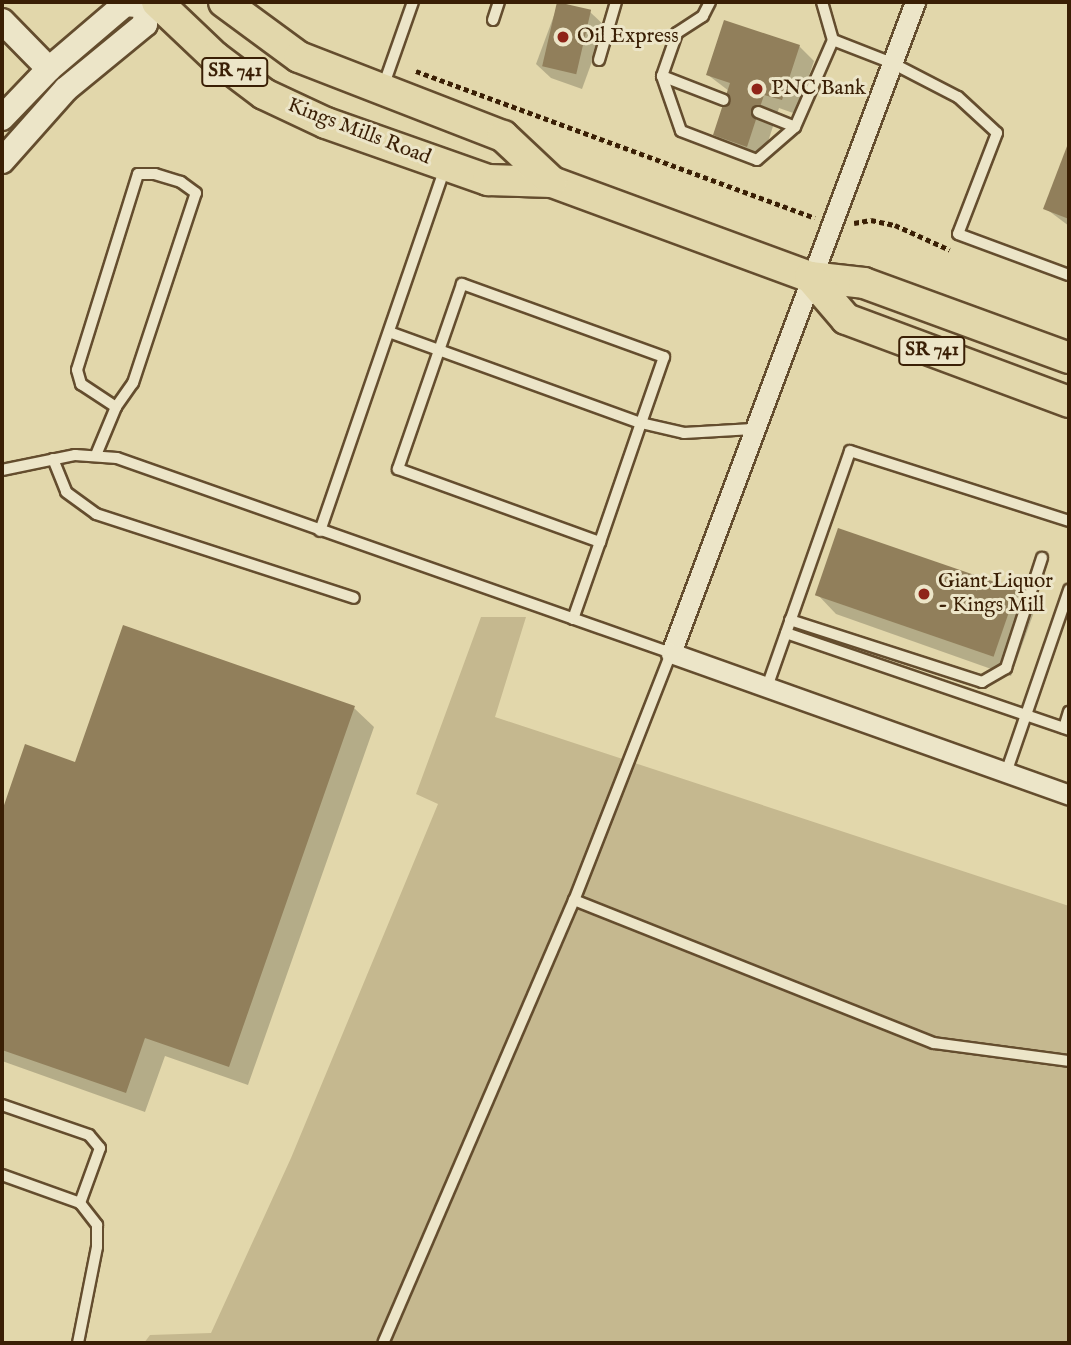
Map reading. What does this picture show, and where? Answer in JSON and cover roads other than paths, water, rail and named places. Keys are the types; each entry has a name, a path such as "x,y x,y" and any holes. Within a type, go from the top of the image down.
{"main road":[{"name":"Kings Mills Road","path":"224,2 299,57 503,136 552,182"},
{"name":"Kings Mills Road","path":"151,3 264,94 326,123 488,180 552,182 810,277 864,283 1069,358"},
{"name":"Kings Mills Road","path":"810,277 846,319 1069,402"}],"street":[{"path":"915,2 671,653 1069,795"},
{"path":"2,118 49,69 125,4 151,3 145,24 66,89 2,162"},
{"path":"2,21 49,69"}],"lane":[{"path":"382,91 413,2"},
{"path":"493,20 499,2"},
{"path":"599,60 616,2"},
{"path":"710,2 703,16 677,33 662,76 681,131 757,160 795,127 833,40 822,2"},
{"path":"833,40 892,63 958,97 997,133 958,234 1069,275"},
{"path":"662,76 724,100"},
{"path":"758,113 795,127"},
{"path":"320,531 446,166"},
{"path":"96,455 116,407 133,383 196,193 181,182 155,174 138,174 77,370 81,384 116,407"},
{"path":"573,619 600,542 664,357 462,284 398,469 600,542"},
{"path":"389,331 641,423 684,433 753,429"},
{"path":"767,687 850,451 1069,521"},
{"path":"2,470 53,459 96,455 148,467 320,531 671,653 574,900 383,1343"},
{"path":"53,459 66,492 96,514 354,598"},
{"path":"790,620 982,682 1006,668 1042,558"},
{"path":"1006,773 1069,590"},
{"path":"786,633 1066,729 1069,712"},
{"path":"574,900 892,1030 934,1043 1069,1061"},
{"path":"2,1105 89,1135 100,1148 80,1203"},
{"path":"2,1175 80,1203 97,1225 97,1247 78,1343"}],"place":[{"name":"Oil Express","path":"563,37"},
{"name":"PNC Bank","path":"757,89"},
{"name":"Giant Liquor - Kings Mill","path":"924,594"}]}
